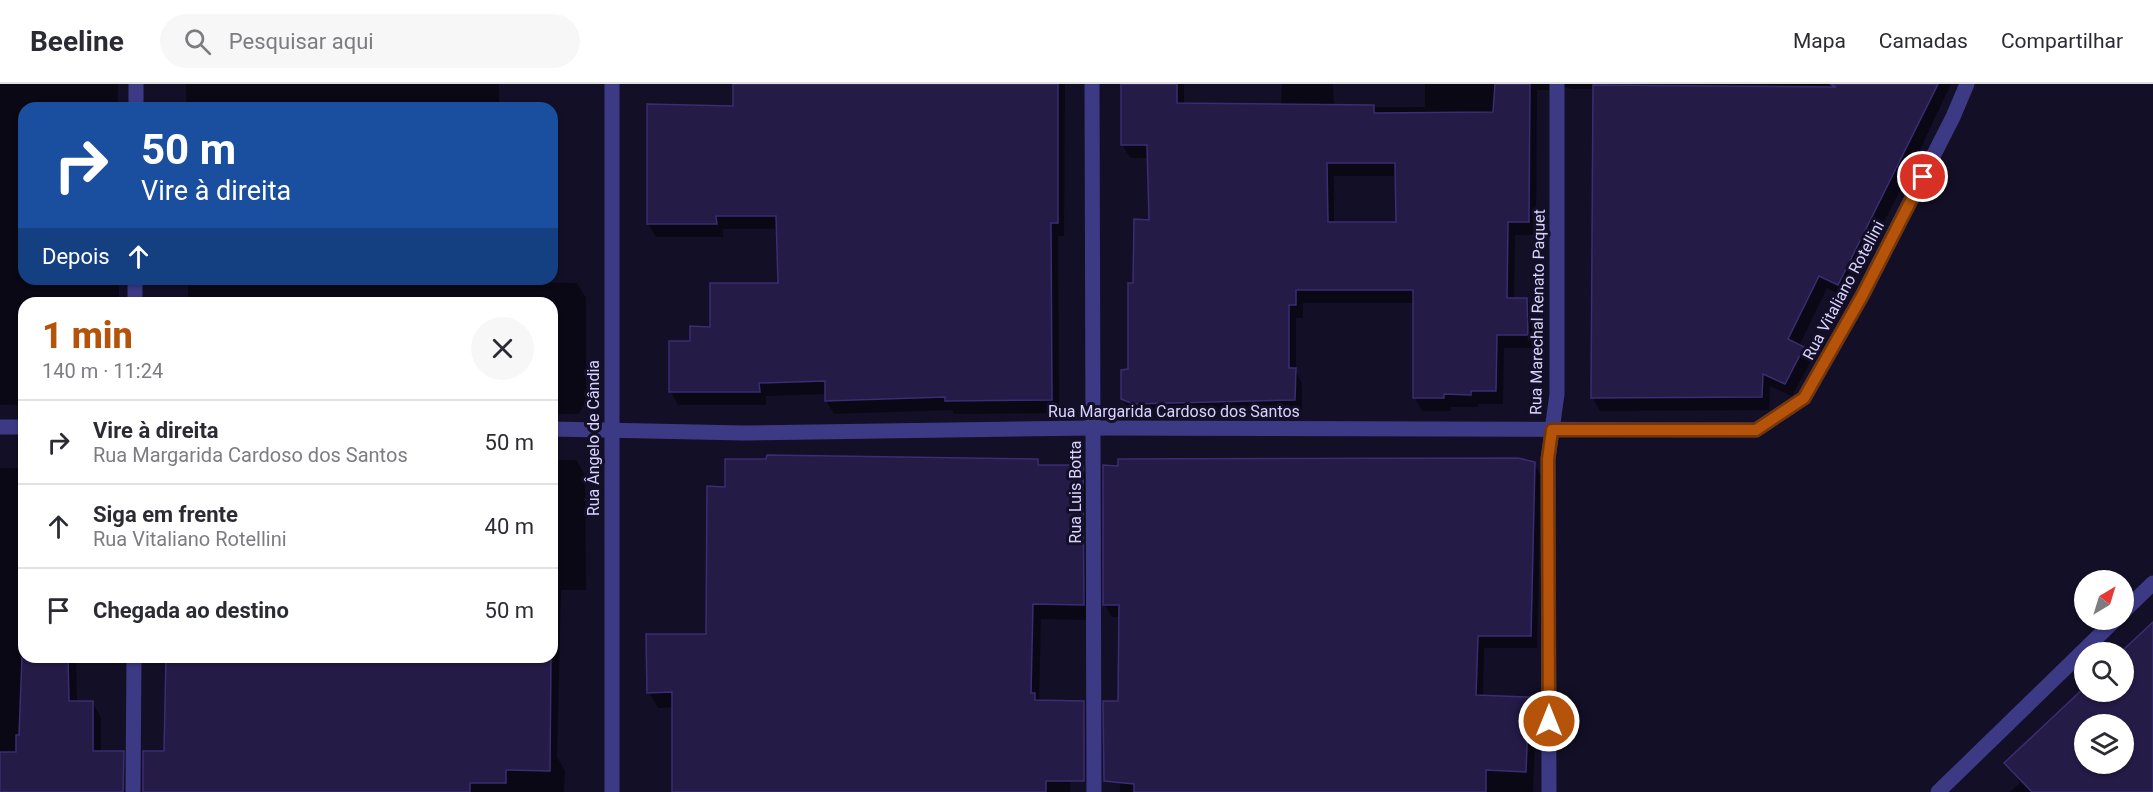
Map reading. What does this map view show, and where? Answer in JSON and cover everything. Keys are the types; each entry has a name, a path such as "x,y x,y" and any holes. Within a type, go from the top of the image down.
{"street":[{"path":"136,84 136,102"},
{"name":"Rua Ângelo de Cândia","path":"612,84 612,792"},
{"name":"Rua Luis Botta","path":"1092,84 1094,792"},
{"name":"Rua Marechal Renato Paquet","path":"1549,792 1548,459 1557,394 1557,84"},
{"name":"Rua Vitaliano Rotellini","path":"1789,409 1804,398 1862,296 1953,117 1967,84"},
{"name":"Rua Margarida Cardoso dos Santos","path":"558,429 744,432 1093,428 1756,430 1789,409"},
{"path":"0,427 18,427"},
{"path":"2134,601 2153,583"},
{"path":"1938,792 2105,630"},
{"path":"134,663 134,792"}],"building":[{"path":"733,84 1058,84 1058,223 1051,223 1052,400 945,401 945,397 825,401 825,381 759,383 760,392 669,392 669,341 690,341 690,326 710,327 710,283 778,283 776,216 716,216 717,224 647,224 647,104 733,106"},
{"path":"1121,84 1177,84 1177,103 1374,105 1374,113 1493,112 1495,84 1530,84 1529,222 1508,222 1507,298 1527,298 1528,335 1497,335 1496,391 1471,391 1471,395 1444,394 1444,398 1413,398 1413,290 1296,290 1296,305 1289,305 1289,368 1296,368 1295,400 1133,404 1121,399 1121,370 1128,369 1128,283 1133,283 1134,219 1149,220 1147,145 1121,145","holes":["1327,163 1395,163 1396,222 1328,222"]},
{"path":"1830,84 1938,84 1838,285 1819,276 1788,339 1804,347 1785,384 1763,374 1762,397 1591,398 1593,85 1836,87"},
{"path":"767,455 1038,459 1038,465 1083,465 1084,605 1033,604 1031,693 1035,693 1035,700 1084,701 1084,781 1046,781 1046,792 672,792 672,692 647,693 646,634 706,634 707,486 725,487 725,459 766,459"},
{"path":"1518,458 1535,462 1531,636 1478,636 1476,695 1529,697 1526,772 1486,770 1486,792 1134,792 1134,784 1104,781 1103,701 1118,701 1119,605 1103,605 1103,465 1118,466 1118,459"},
{"path":"2153,622 2153,792 2032,792 2004,763 2074,697 2074,702 2134,702 2134,642 2132,642"},
{"path":"22,663 68,663 69,701 93,701 93,751 124,751 123,792 0,792 0,752 16,752 16,735 19,735"},
{"path":"166,663 551,663 550,771 506,770 506,783 470,783 470,792 143,792 143,751 164,751"}],"route":[{"path":"1549,721 1548,459 1552,430 1756,430 1789,409 1804,398 1862,296 1923,177"}]}
